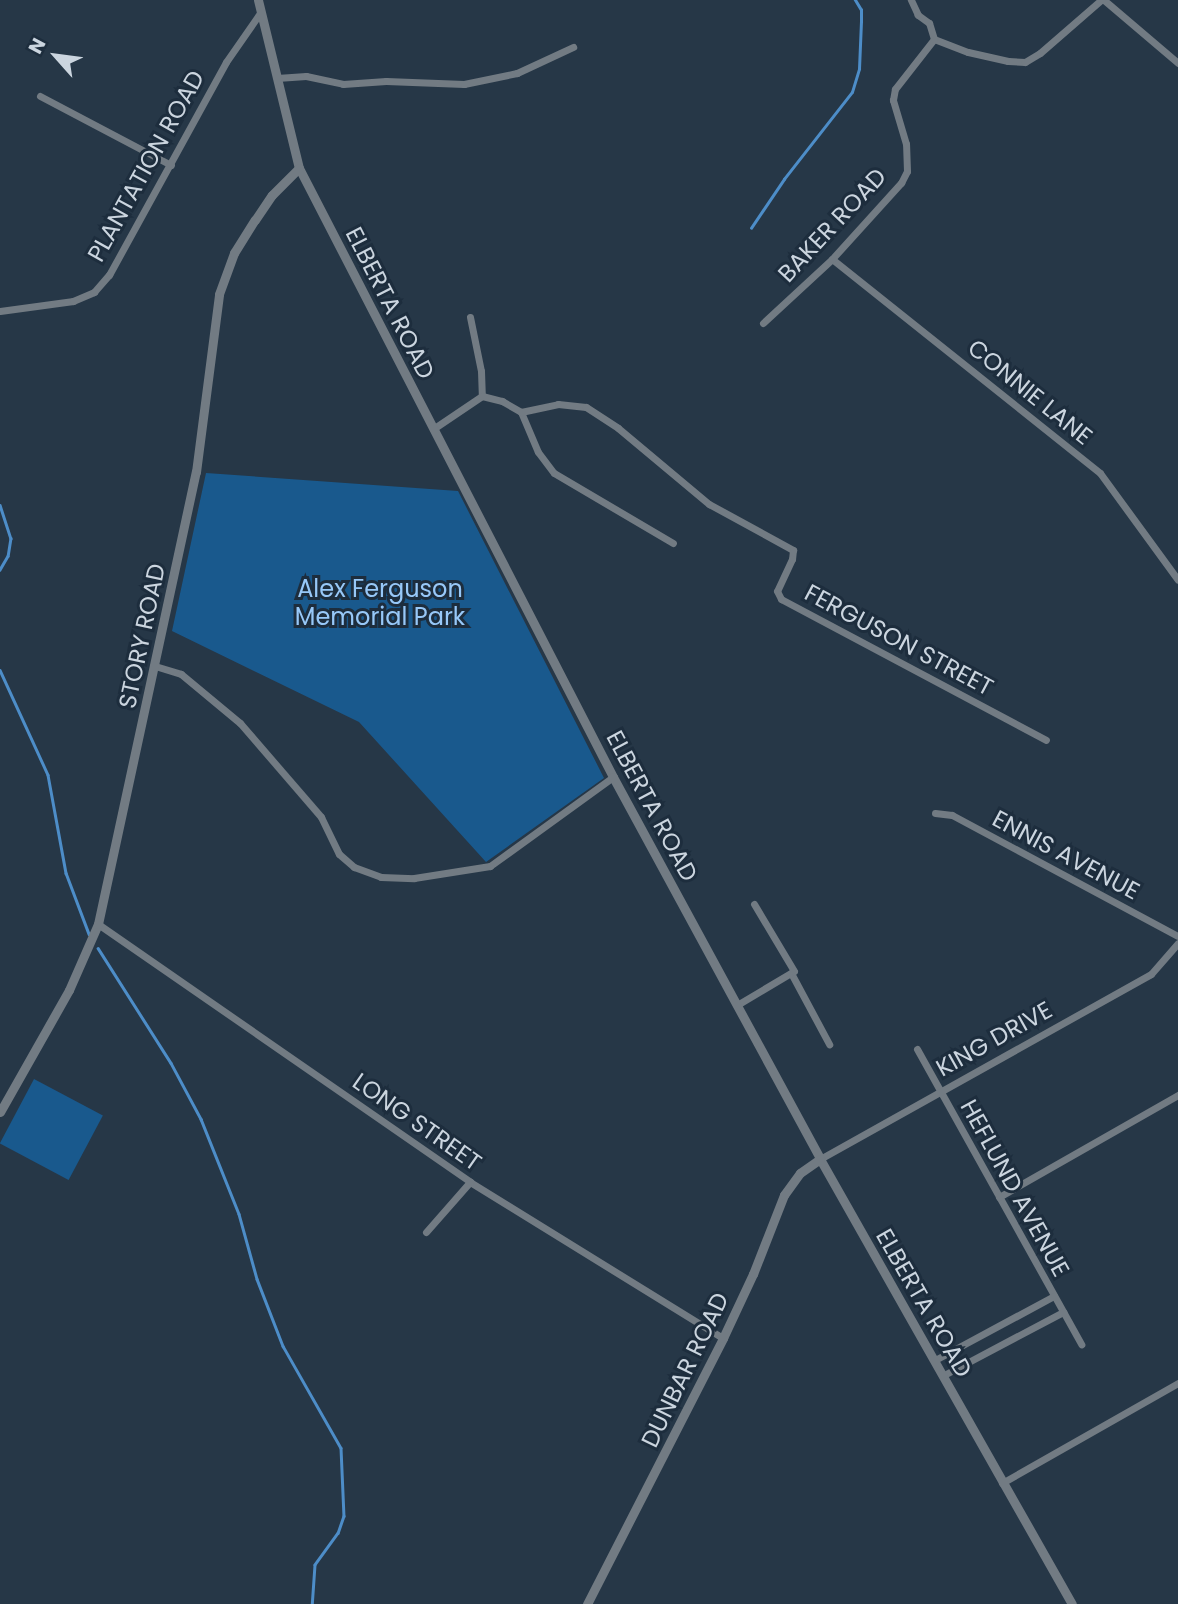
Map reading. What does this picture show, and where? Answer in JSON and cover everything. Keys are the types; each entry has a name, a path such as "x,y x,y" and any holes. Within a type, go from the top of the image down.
{"street":[{"name":"ELBERTA ROAD","path":"258,0 299,168 613,777 820,1159 1072,1604"},
{"path":"911,0 918,15 929,23 934,38 968,51 1007,61 1025,62 1040,53 1103,0 1178,63"},
{"name":"PLANTATION ROAD","path":"0,311 73,301 94,292 118,261 226,62 260,13"},
{"name":"BAKER ROAD","path":"763,323 832,259 901,183 907,171 906,144 893,100 895,89 934,38"},
{"path":"277,78 306,76 343,84 386,80 464,84 517,73 573,47"},
{"path":"40,96 171,165"},
{"name":"STORY ROAD","path":"0,1111 69,990 98,924 204,431 211,335 219,293 234,253 255,219 271,195 299,168"},
{"name":"CONNIE LANE","path":"832,259 1100,473 1178,580"},
{"path":"470,317 481,371 482,396"},
{"path":"433,429 482,396 502,401 521,412 538,452 554,473 673,543"},
{"name":"FERGUSON STREET","path":"521,412 571,404 602,416 709,504 793,550 792,559 777,591 781,599 1046,740"},
{"path":"155,666 181,674 240,723 321,817 339,854 354,867 381,877 414,878 490,866 613,777"},
{"name":"ENNIS AVENUE","path":"935,813 952,815 1178,936"},
{"path":"737,1005 794,971 754,904"},
{"name":"LONG STREET","path":"98,924 470,1182 723,1338"},
{"name":"KING DRIVE","path":"820,1159 1151,974 1178,943"},
{"path":"791,973 829,1044"},
{"name":"HEFLUND AVENUE","path":"917,1049 1054,1296 935,1360"},
{"path":"999,1197 1178,1095"},
{"name":"DUNBAR ROAD","path":"587,1604 723,1338 758,1262 784,1195 800,1172 820,1159"},
{"path":"426,1233 470,1182"},
{"path":"1054,1296 1082,1344"},
{"name":"HEFLUND AVENUE","path":"944,1375 1063,1312"},
{"path":"1002,1483 1178,1383"}],"green space":[{"name":"Alex Ferguson Memorial Park","path":"206,473 458,491 604,778 486,862 359,722 172,631"},
{"path":"34,1079 103,1116 69,1180 0,1144"}],"waterway":[{"path":"751,228 784,179 852,92 859,69 861,22 861,10 855,0"},
{"path":"0,505 11,538 8,556 0,570"},
{"path":"0,670 48,775 66,873 89,934"},
{"path":"98,948 171,1063 201,1119 239,1214 257,1279 283,1346 341,1448 344,1516 338,1533 315,1565 312,1604"}]}
